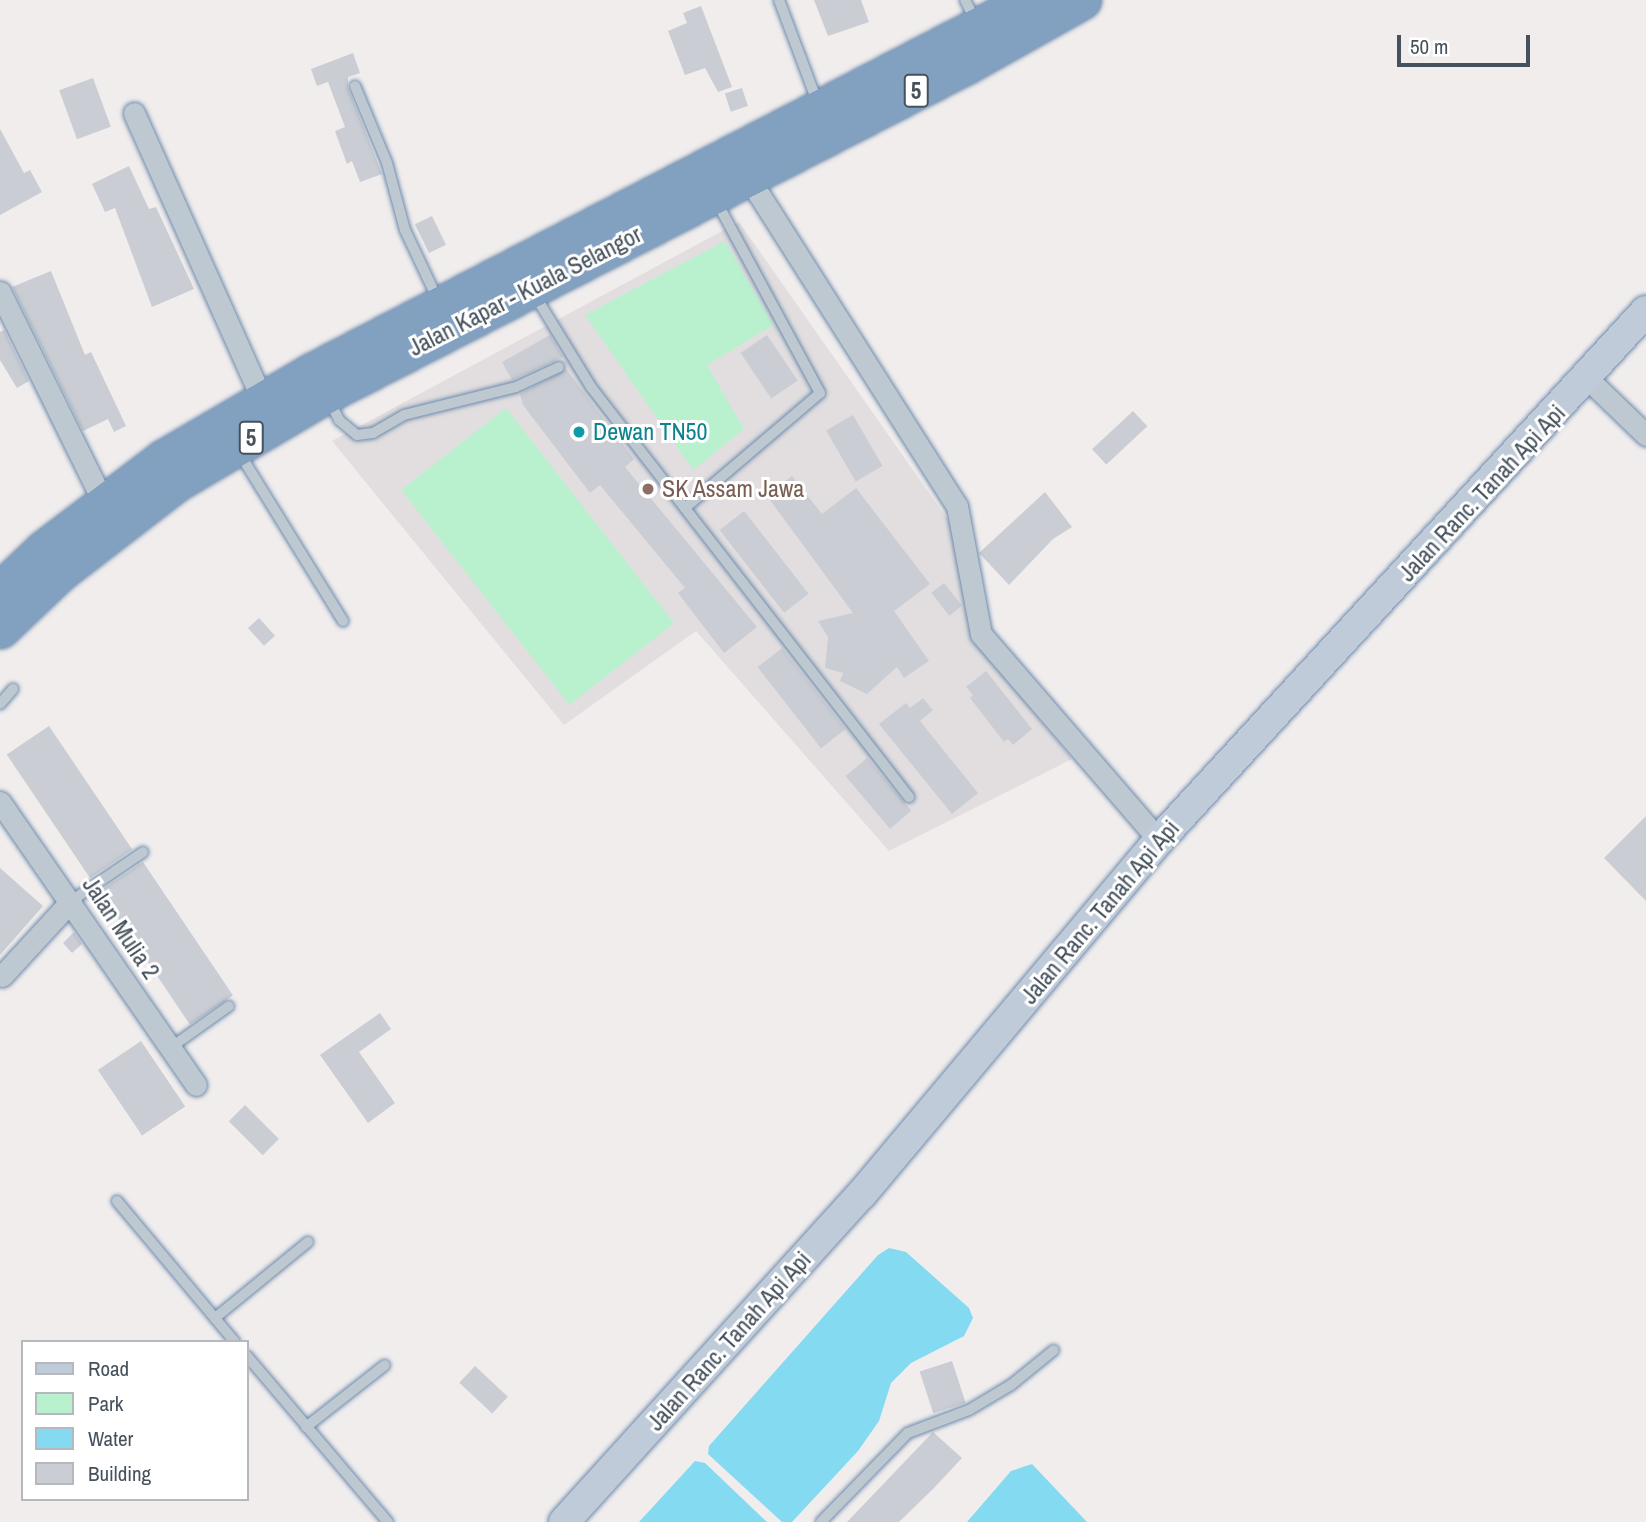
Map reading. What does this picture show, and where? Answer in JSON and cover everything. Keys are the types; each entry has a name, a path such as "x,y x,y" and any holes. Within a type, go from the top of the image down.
{"highway":[{"name":"Jalan Kapar - Kuala Selangor","path":"0,629 71,564 177,482 524,277 707,183 972,14 1029,0"},
{"name":"Jalan Kapar - Kuala Selangor","path":"707,183 748,177 1082,0"},
{"name":"Jalan Kapar - Kuala Selangor","path":"0,591 103,501 163,459 263,401 441,306 524,277"}],"street":[{"path":"134,113 263,401"},
{"path":"748,177 957,506 981,634 1159,840"},
{"path":"0,292 103,501"},
{"name":"Jalan Ranc. Tanah Api Api","path":"564,1522 861,1195 1159,840 1588,379 1646,312"},
{"path":"1588,379 1646,435"},
{"name":"Jalan Mulia 2","path":"0,802 196,1085"},
{"path":"2,976 71,901"}],"lane":[{"path":"779,0 820,110"},
{"path":"355,86 387,163 411,247 441,306"},
{"path":"685,508 820,393 707,183"},
{"path":"524,277 591,387 909,797"},
{"path":"326,394 339,420 357,435 373,433 434,404 516,387 559,367"},
{"path":"235,448 343,621"},
{"path":"0,704 13,689"},
{"path":"71,901 143,852"},
{"path":"170,1048 229,1006"},
{"path":"117,1201 233,1340"},
{"path":"215,1318 309,1242"},
{"path":"821,1522 908,1433 969,1410 1011,1385 1054,1350"},
{"path":"248,1357 388,1522"},
{"path":"306,1427 385,1365"}],"shaded area":[{"name":"SK Assam Jawa","path":"739,222 960,537 976,642 1072,759 889,851 696,631 564,725 332,441"}],"green space":[{"path":"725,241 773,325 707,365 744,429 693,470 585,315"},
{"path":"506,408 674,623 569,705 401,490"}],"water":[{"path":"889,1248 906,1252 969,1308 973,1318 964,1336 911,1363 891,1383 879,1421 858,1451 792,1522 782,1522 708,1454 709,1446 878,1255"},
{"path":"695,1461 705,1463 767,1522 639,1522"},
{"path":"1032,1464 1087,1522 967,1522 1011,1471"}],"building":[{"path":"814,0 861,0 869,22 828,36"},
{"path":"701,6 732,87 718,92 705,68 685,75 668,31 687,23 683,13"},
{"path":"353,53 360,73 348,77 348,88 382,174 360,182 352,161 347,164 335,131 345,127 328,82 317,86 311,69"},
{"path":"93,78 111,127 77,139 59,90"},
{"path":"742,88 748,106 731,112 725,94"},
{"path":"0,129 24,173 30,170 42,192 0,215"},
{"path":"129,166 149,209 156,207 194,289 152,307 115,208 105,212 92,184"},
{"path":"432,216 446,245 429,253 415,224"},
{"path":"51,271 85,355 91,352 126,426 114,432 108,419 83,431 12,287"},
{"path":"4,330 29,381 17,388 0,360 0,332"},
{"path":"550,335 563,357 512,380 502,362"},
{"path":"767,335 798,381 771,398 740,353"},
{"path":"566,369 634,459 625,467 757,627 724,653 678,593 685,588 600,485 590,493 523,405 520,394"},
{"path":"1133,411 1147,426 1106,465 1092,449"},
{"path":"853,415 882,466 856,482 826,430"},
{"path":"792,476 822,514 856,488 930,584 894,611 929,661 904,678 897,667 867,694 840,681 843,673 825,668 828,637 818,621 853,613 767,496"},
{"path":"1045,492 1072,527 1053,539 1009,585 979,553"},
{"path":"744,511 809,594 784,613 720,530"},
{"path":"944,583 962,606 949,616 931,593"},
{"path":"259,618 275,636 264,646 248,628"},
{"path":"782,648 845,729 821,748 758,667"},
{"path":"986,671 1032,729 1013,745 1008,739 1004,742 970,698 973,695 966,687"},
{"path":"923,698 933,710 920,721 978,793 952,814 879,724 906,703 910,708"},
{"path":"49,726 132,850 90,878 7,755"},
{"path":"867,758 911,811 890,829 846,776"},
{"path":"1646,816 1646,901 1604,858"},
{"path":"143,862 233,995 190,1025 100,891"},
{"path":"0,868 43,906 0,955"},
{"path":"74,932 82,944 72,953 63,943"},
{"path":"380,1013 391,1029 359,1052 395,1103 368,1123 320,1055"},
{"path":"141,1041 185,1106 142,1136 98,1070"},
{"path":"245,1105 279,1139 263,1155 229,1121"},
{"path":"952,1361 966,1403 933,1413 920,1372"},
{"path":"475,1366 508,1397 492,1414 459,1383"},
{"path":"933,1432 962,1458 933,1489 899,1522 847,1522"}],"place":[{"name":"Dewan TN50","path":"579,432"},
{"name":"SK Assam Jawa","path":"648,489"}]}
